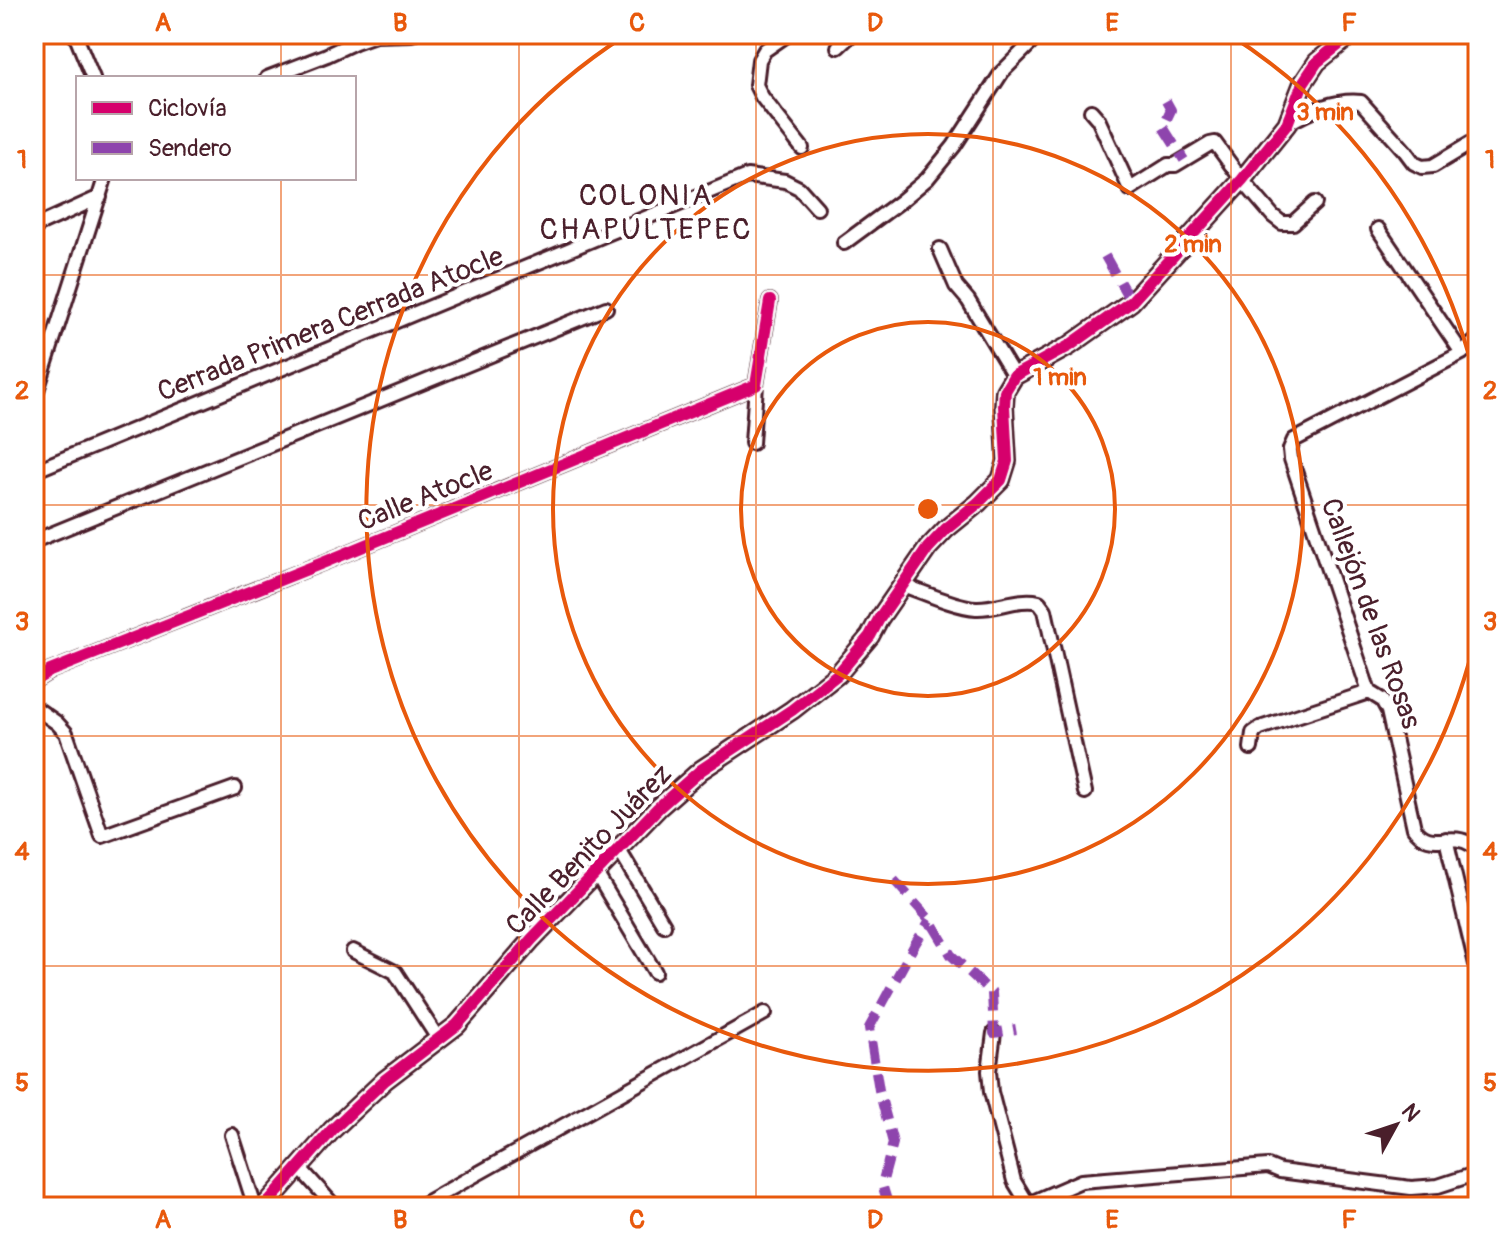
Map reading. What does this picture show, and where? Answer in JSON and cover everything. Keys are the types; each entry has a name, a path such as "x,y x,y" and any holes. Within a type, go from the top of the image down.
{"street":[{"path":"75,34 92,76"},
{"path":"272,76 375,35 412,34"},
{"path":"788,34 765,50 759,60 756,85 802,148"},
{"path":"838,47 852,34"},
{"path":"844,243 927,179 954,146 1002,72 1040,34"},
{"path":"940,249 956,286 968,300 1014,376 1069,346 1131,302 1242,180 1287,124 1303,83 1317,62 1352,34"},
{"path":"1287,124 1308,112 1348,100 1361,102 1414,163 1422,167 1433,166 1476,144"},
{"path":"1091,111 1098,119 1130,189 1168,165 1175,165 1215,143 1242,180 1282,223 1293,223 1315,203"},
{"name":"Cerrada Primera Cerrada Atocle","path":"34,471 747,176 785,181 799,188 817,208"},
{"path":"34,400 104,180"},
{"path":"34,227 100,197"},
{"path":"1378,229 1462,353 1478,339"},
{"path":"752,443 756,385 770,301"},
{"path":"34,541 606,308"},
{"name":"Callejón de las Rosas","path":"1462,353 1294,440 1290,449 1369,692 1382,700 1388,711 1414,828 1428,841 1464,840 1478,845"},
{"name":"Calle Benito Juárez","path":"264,1207 332,1130 385,1080 457,1025 532,939 658,808 701,770 792,710 838,674 870,636 937,539 1001,480 1007,461 1005,391 1014,376"},
{"name":"Calle Atocle","path":"34,681 50,671 756,385"},
{"path":"903,585 973,608 1030,600 1039,602 1045,610 1085,792"},
{"path":"1251,748 1253,733 1260,728 1369,692"},
{"path":"34,707 66,733 102,836 235,788"},
{"path":"1446,839 1478,973"},
{"path":"619,850 664,925"},
{"path":"596,873 655,972"},
{"path":"353,951 395,972 439,1040"},
{"path":"418,1207 765,1013"},
{"path":"994,1033 989,1071 991,1092 1014,1181 1030,1206 1081,1181 1268,1166 1280,1171 1411,1188 1438,1186 1478,1173"},
{"path":"232,1135 255,1207"},
{"path":"299,1167 335,1207"}],"marked path":[{"path":"1166,101 1171,110 1163,127 1184,160"},
{"path":"1105,256 1131,302"},
{"path":"894,880 930,920 951,955 992,993 994,1033 1016,1029"},
{"path":"889,1207 882,1184 893,1143 879,1090 869,1028 930,920"}],"cycle path":[{"path":"264,1207 351,1112 385,1080 457,1025 532,939 658,808 701,770 792,710 838,674 870,636 928,548 1001,480 1007,461 1005,391 1014,376 1069,346 1131,302 1242,180 1287,124 1303,83 1317,62 1352,34"},
{"path":"34,681 50,671 756,385 770,301"}],"district":[{"name":"COLONIA CHAPULTEPEC","path":"646,212"}]}
